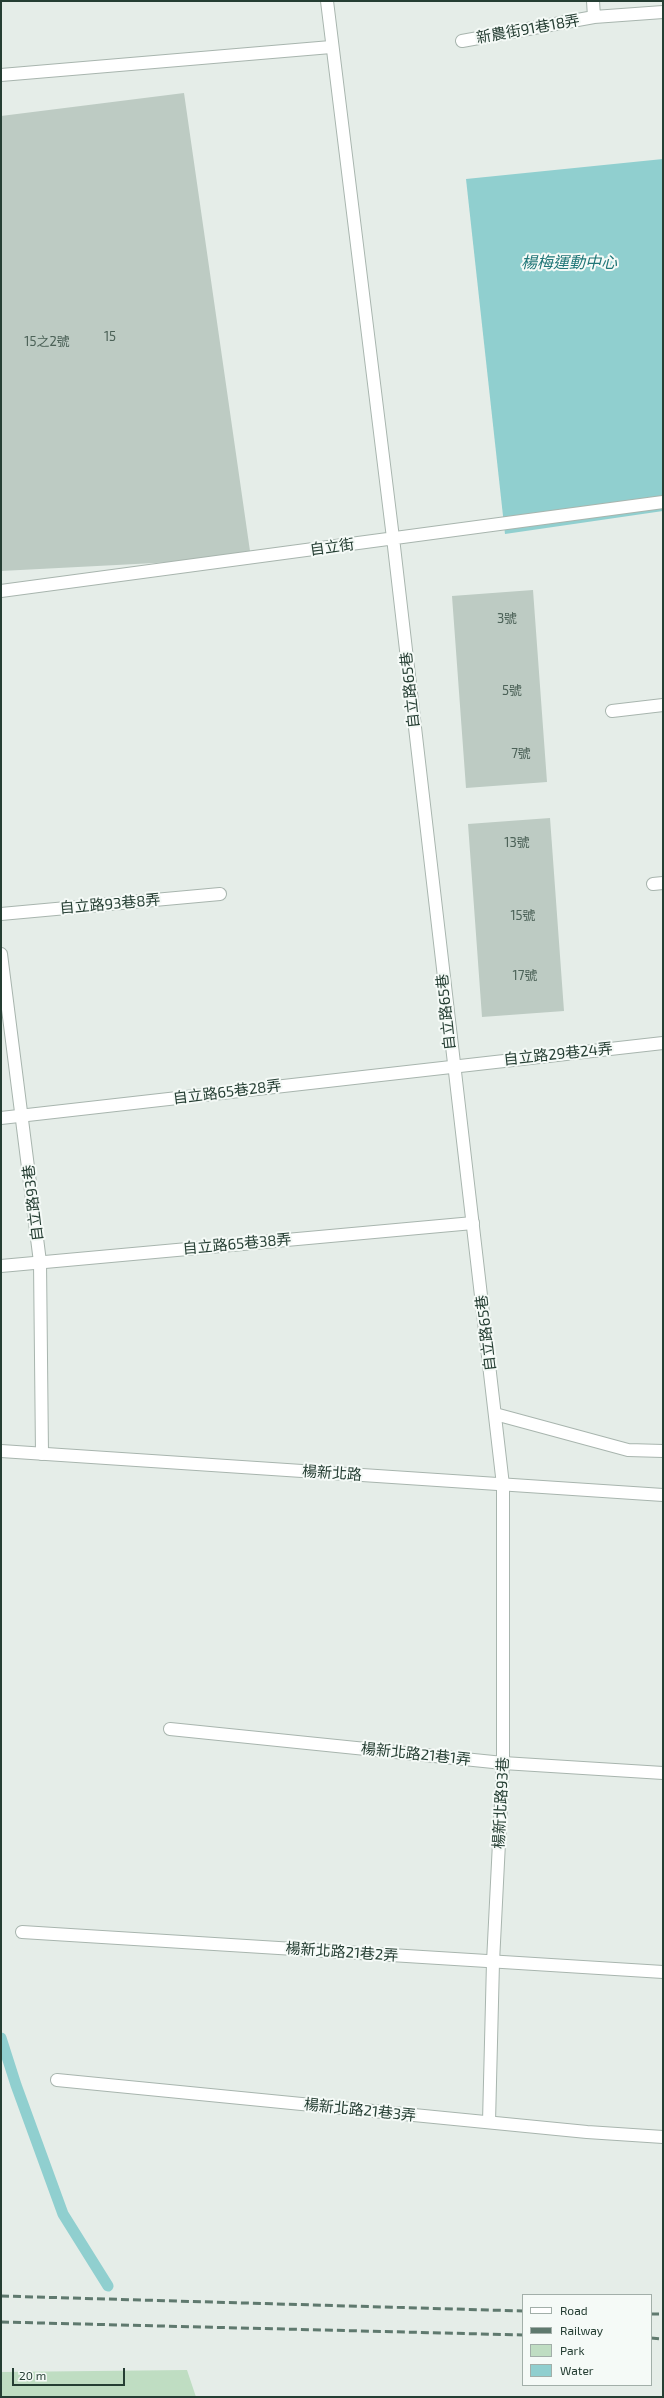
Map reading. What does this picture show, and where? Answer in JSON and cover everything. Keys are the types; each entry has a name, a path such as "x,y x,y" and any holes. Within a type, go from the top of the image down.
{"street":[{"name":"自立路65巷","path":"327,1 393,538 453,1066 473,1223 503,1485"},
{"name":"新農街91巷18弄","path":"593,1 594,17"},
{"name":"新農街91巷18弄","path":"462,41 594,17 663,12"},
{"path":"1,75 332,47"},
{"name":"自立街","path":"1,591 663,502"},
{"path":"612,711 663,705"},
{"name":"自立路93巷8弄","path":"1,914 220,894"},
{"name":"自立路93巷","path":"1,954 40,1262 42,1454"},
{"name":"自立路29巷24弄","path":"453,1066 663,1043"},
{"name":"自立路65巷28弄","path":"1,1118 453,1066"},
{"name":"自立路65巷38弄","path":"1,1266 473,1223"},
{"path":"495,1414 628,1450 663,1451"},
{"name":"楊新北路","path":"1,1451 663,1495"},
{"name":"楊新北路93巷","path":"489,2122 493,1962 503,1763 503,1485"},
{"name":"楊新北路21巷1弄","path":"170,1729 503,1763 663,1773"},
{"name":"楊新北路21巷2弄","path":"22,1932 663,1972"},
{"name":"楊新北路21巷3弄","path":"57,2080 587,2132 663,2137"}],"green space":[{"path":"187,2370 196,2397 1,2397 1,2372"}],"water":[{"name":"楊梅運動中心","path":"663,159 663,511 505,534 466,179"}],"building":[{"path":"184,93 251,558 1,571 1,116"},
{"path":"533,590 547,782 466,788 452,596"},
{"path":"550,818 564,1011 482,1017 468,824"}],"waterway":[{"path":"1,2038 16,2085 63,2214 108,2286"}],"railway":[{"path":"1,2296 522,2311"},
{"path":"652,2314 663,2314"},
{"path":"1,2322 522,2335"},
{"path":"652,2338 663,2339"}]}
